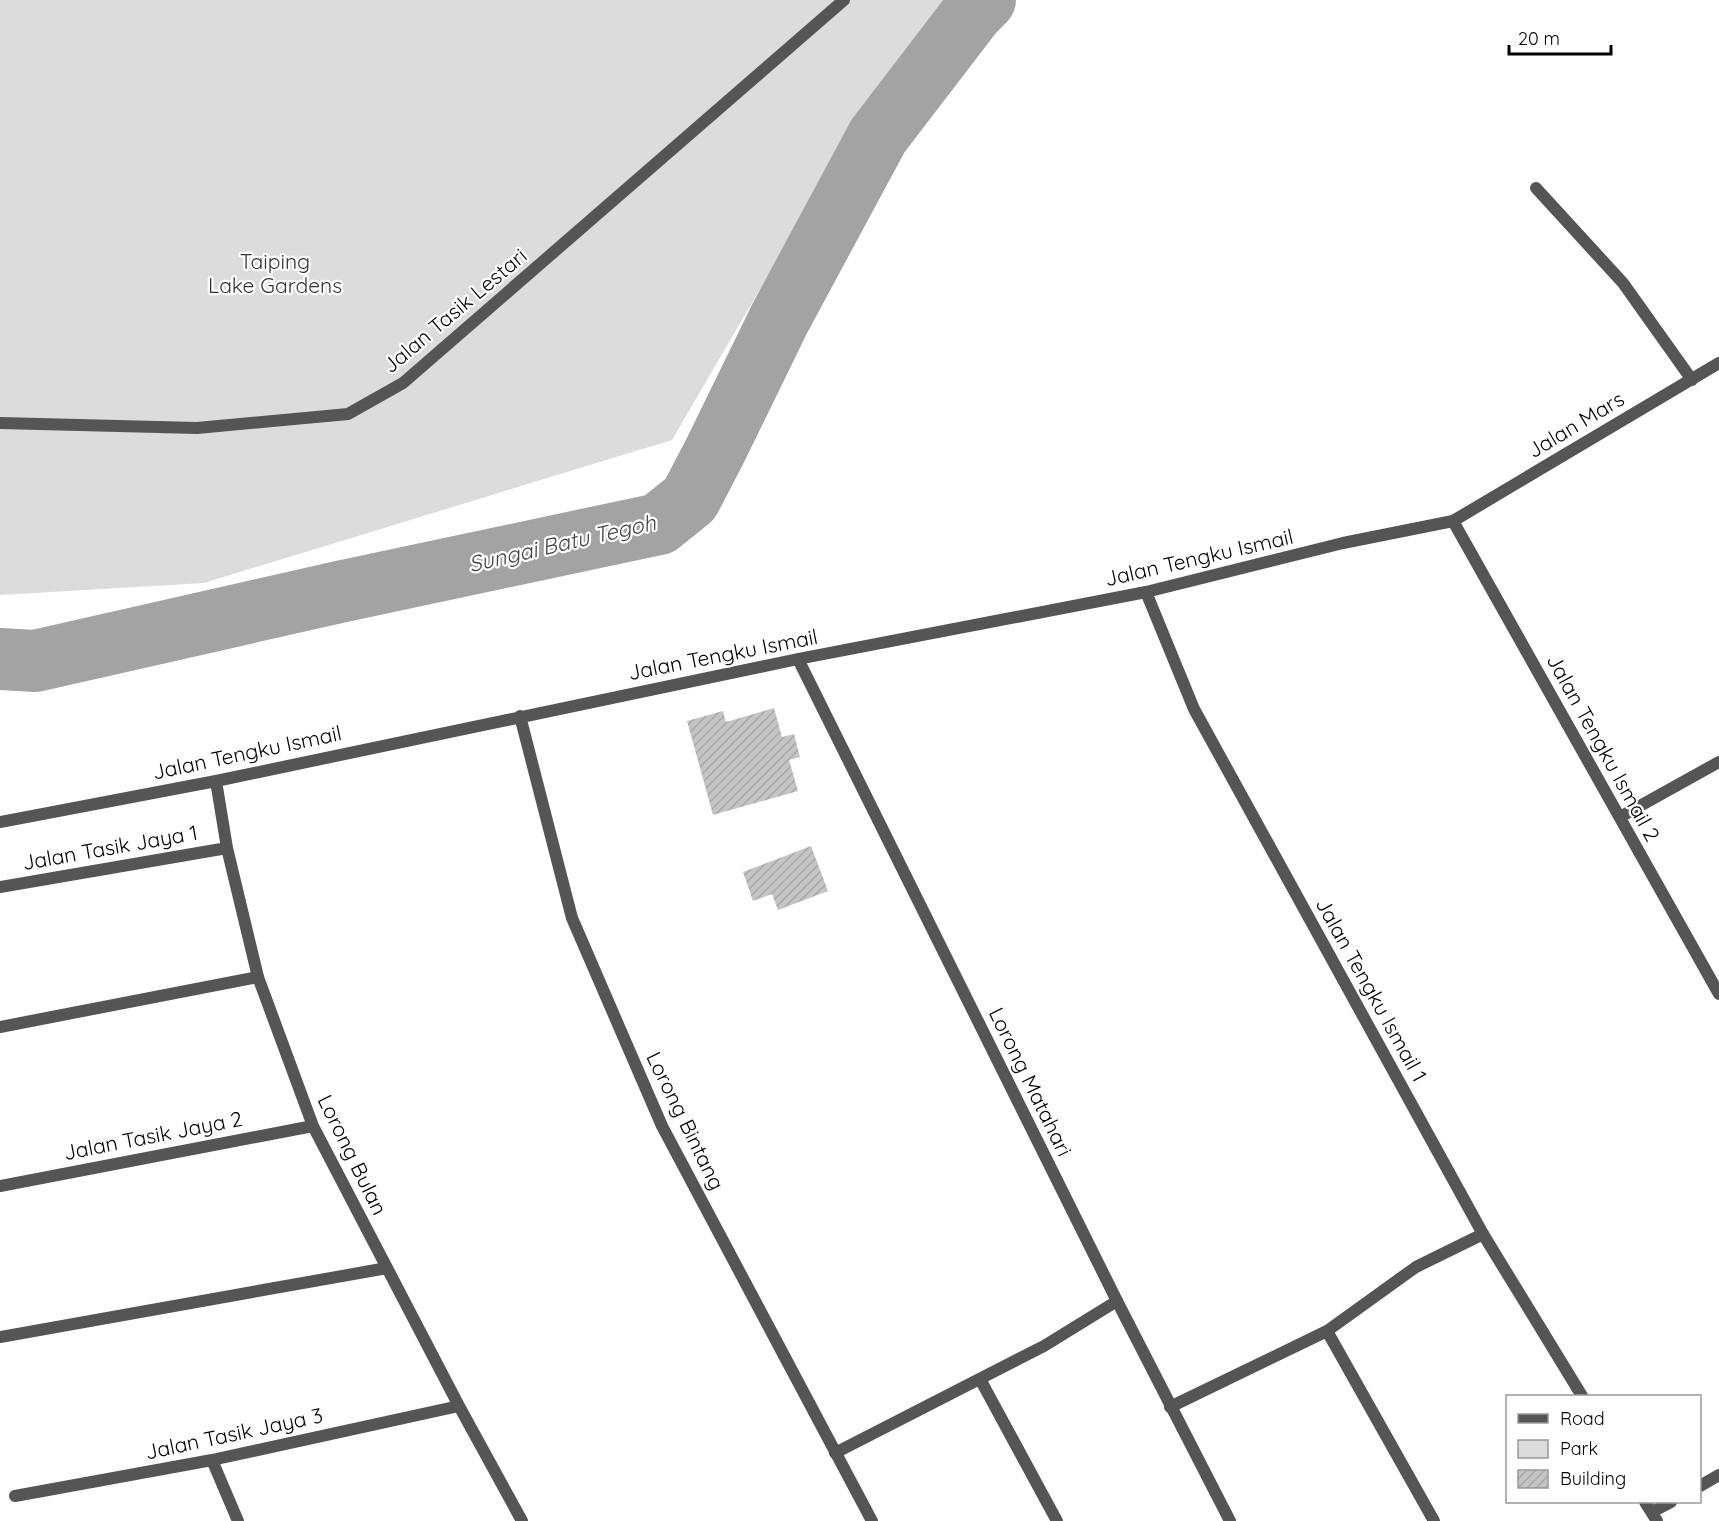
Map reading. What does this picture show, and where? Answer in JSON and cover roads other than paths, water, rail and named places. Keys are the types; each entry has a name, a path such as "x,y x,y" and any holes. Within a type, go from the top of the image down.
{"street":[{"name":"Jalan Tasik Lestari","path":"0,423 197,428 348,414 403,383 844,0"},
{"path":"1536,188 1623,283 1692,380"},
{"name":"Jalan Mars","path":"1453,521 1719,363"},
{"name":"Jalan Tengku Ismail","path":"0,822 216,781 798,659 1146,592 1343,543 1453,521"},
{"name":"Jalan Tengku Ismail 2","path":"1453,521 1719,993"},
{"name":"Jalan Tengku Ismail 1","path":"1146,592 1194,709 1483,1234 1580,1395"},
{"name":"Lorong Matahari","path":"798,659 1170,1407 1230,1521"},
{"name":"Lorong Bintang","path":"520,716 572,918 662,1126 872,1521"},
{"path":"1620,817 1719,762"},
{"name":"Lorong Bulan","path":"216,781 228,848 258,977 313,1125 459,1406 522,1521"},
{"name":"Jalan Tasik Jaya 1","path":"0,887 228,848"},
{"path":"0,1028 258,977"},
{"name":"Jalan Tasik Jaya 2","path":"0,1186 313,1125"},
{"path":"1170,1407 1327,1331 1416,1267 1483,1234"},
{"path":"0,1337 387,1268"},
{"path":"835,1453 1044,1346 1117,1301"},
{"path":"1327,1331 1434,1521"},
{"path":"980,1379 1057,1521"},
{"name":"Jalan Tasik Jaya 3","path":"15,1496 212,1460 459,1406"},
{"path":"212,1460 238,1521"},
{"path":"1701,1485 1719,1475"},
{"path":"1652,1512 1669,1503"}],"waterway":[{"name":"Sungai Batu Tegoh","path":"0,659 35,661 339,592 659,524 690,499 780,318 878,136 973,12 985,0"}],"park label":[{"name":"Taiping Lake Gardens","path":"275,274"}]}
